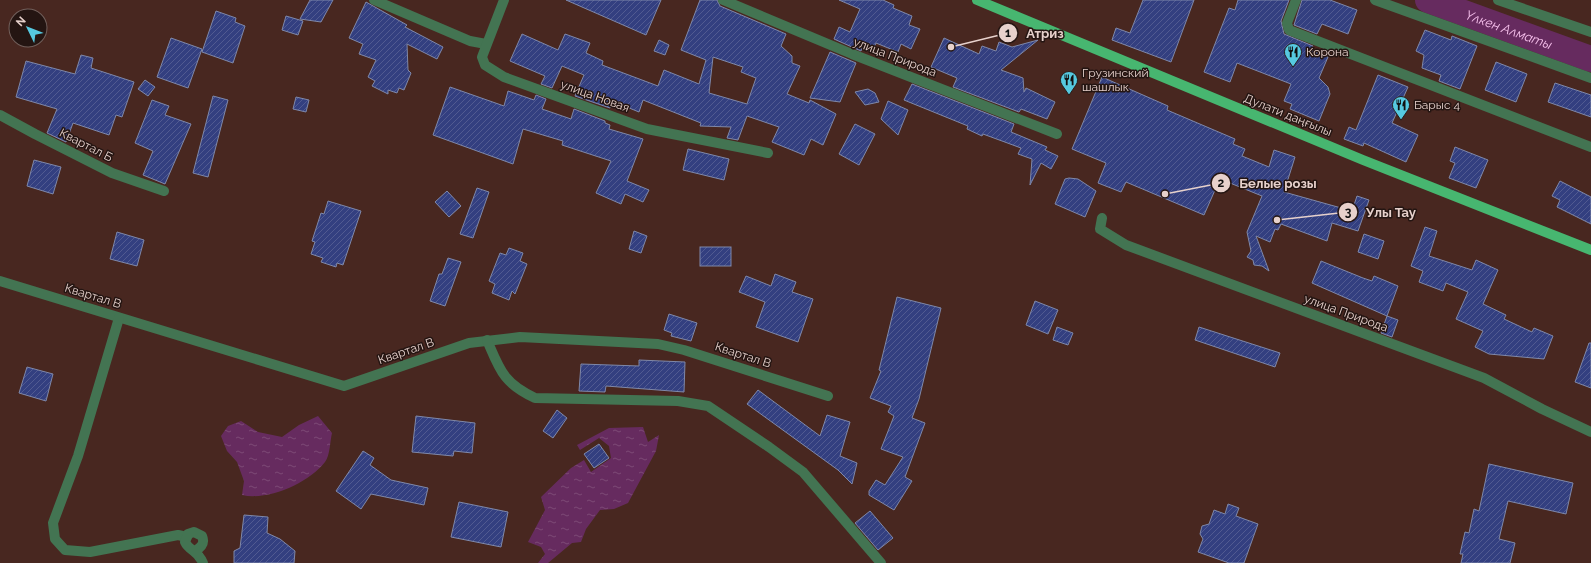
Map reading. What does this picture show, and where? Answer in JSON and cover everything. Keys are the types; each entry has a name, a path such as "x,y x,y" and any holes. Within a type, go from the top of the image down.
{"main road":[{"name":"Дулати даңғылы","path":"977,0 1363,160 1591,250"}],"street":[{"path":"374,0 470,41 486,44"},
{"name":"улица Новая","path":"504,0 482,57 485,65 504,77 647,129 768,153"},
{"name":"улица Природа","path":"724,0 852,54 1057,134"},
{"path":"1296,0 1287,23 1289,30 1591,147"},
{"path":"1375,0 1591,78"},
{"path":"1498,0 1591,32"},
{"name":"Квартал Б","path":"0,114 35,134 112,173 164,191"},
{"name":"улица Природа","path":"1102,218 1100,229 1126,245 1484,378 1542,409 1591,432"},
{"name":"Квартал В","path":"0,281 344,386 469,343 487,340 520,338 658,344 684,350 828,396"},
{"path":"119,318 78,456 53,523 55,539 65,550 90,552 178,535 186,537 194,532 202,536 203,544 195,551"},
{"path":"487,340 502,373 517,390 534,398 678,401 708,406 803,472 881,563"},
{"path":"186,537 186,545 195,551 202,563"}],"water":[{"path":"318,416 332,433 327,459 318,470 299,483 275,493 252,496 242,495 244,481 237,462 227,451 221,436 228,426 241,421 258,432 282,437 299,425"},
{"path":"643,427 648,442 659,435 656,451 628,503 614,509 600,510 586,529 581,542 572,543 548,563 538,563 545,554 541,547 528,542 545,510 541,497 571,468 584,460 591,472 611,458 609,446 599,438 580,450 577,445 609,428"}],"building":[{"path":"310,0 333,0 321,22 300,19"},
{"path":"566,0 661,0 646,35"},
{"path":"700,0 717,0 720,6 786,34 781,46 792,56 792,63 800,66 787,94 809,103 810,100 836,114 823,145 811,139 804,155 772,142 779,127 747,116 738,140 727,138 731,127 700,126 701,123 643,100 639,112 612,101 610,108 575,96 584,75 562,66 552,88 541,84 545,76 510,61 522,34 558,50 565,34 590,43 586,53 603,61 602,65 658,86 664,70 699,84 706,60 681,50","holes":["713,57 743,67 741,72 756,78 747,104 709,93"]},
{"path":"839,0 883,0 894,5 893,8 912,16 909,25 920,29 911,49 901,44 898,52 876,43 872,52 862,48 861,51 834,39 839,27 850,32 860,9"},
{"path":"1143,0 1194,0 1171,62 1112,40 1116,28 1130,33"},
{"path":"1238,0 1289,0 1281,21 1284,34 1313,46 1311,50 1328,57 1319,78 1328,87 1330,94 1319,121 1290,109 1292,104 1284,101 1291,84 1237,63 1230,82 1204,72 1229,8 1235,10"},
{"path":"1302,0 1330,0 1357,10 1348,34 1322,24 1317,34 1294,25"},
{"path":"366,2 407,25 405,27 443,47 437,59 407,44 408,70 411,73 404,90 399,88 397,93 388,90 388,94 372,86 375,81 368,77 376,60 359,54 363,44 349,38"},
{"path":"216,11 236,18 235,22 245,26 233,63 202,52"},
{"path":"286,16 303,21 298,35 282,30"},
{"path":"1425,30 1451,40 1452,36 1477,46 1460,89 1439,81 1441,75 1422,68 1424,55 1416,51"},
{"path":"171,38 202,49 188,88 157,77"},
{"path":"944,38 979,54 982,46 996,51 999,42 1012,47 1038,40 1001,70 1023,78 1024,92 1026,88 1055,102 1047,119 1021,109 1019,112 953,87 957,78 931,67"},
{"path":"659,40 669,45 665,55 654,51"},
{"path":"830,52 856,63 840,102 810,98"},
{"path":"81,55 93,58 91,68 134,82 122,117 116,115 109,135 73,123 66,142 47,133 57,109 16,97 26,61 75,74"},
{"path":"1496,62 1527,74 1516,102 1485,90"},
{"path":"1378,75 1408,87 1392,123 1418,135 1406,162 1364,143 1363,146 1344,139 1349,127 1356,130"},
{"path":"1102,77 1168,106 1167,110 1235,139 1233,144 1245,149 1242,156 1269,167 1274,150 1295,157 1284,192 1352,211 1357,196 1369,200 1358,231 1332,223 1327,241 1281,224 1278,230 1275,229 1270,242 1256,236 1269,271 1262,266 1254,265 1253,260 1247,257 1251,251 1247,232 1262,196 1230,183 1229,186 1219,181 1204,215 1126,182 1121,192 1098,183 1106,163 1072,149"},
{"path":"145,80 155,87 148,96 138,89"},
{"path":"1555,83 1591,95 1591,117 1548,102"},
{"path":"912,84 1014,124 1011,132 1047,147 1045,150 1058,156 1051,169 1041,163 1030,185 1032,159 1018,154 1021,148 983,134 982,136 967,129 968,126 904,100"},
{"path":"450,87 504,106 508,91 534,100 536,95 546,99 542,109 571,119 574,109 605,121 605,123 610,125 609,129 643,139 627,181 649,190 643,202 625,194 621,204 596,193 611,161 562,145 563,141 523,129 513,164 433,135"},
{"path":"868,89 875,93 879,102 865,105 855,92"},
{"path":"213,96 228,100 208,177 193,173"},
{"path":"296,97 309,100 306,112 293,109"},
{"path":"152,100 169,106 165,115 191,124 165,184 143,175 153,151 135,143"},
{"path":"888,101 908,110 898,135 881,119"},
{"path":"855,124 875,134 859,165 839,154"},
{"path":"1455,147 1488,160 1476,188 1449,178 1455,163 1450,161"},
{"path":"688,149 729,159 724,180 683,170"},
{"path":"34,160 61,167 53,194 27,186"},
{"path":"1065,179 1078,179 1096,191 1085,217 1055,204"},
{"path":"1560,181 1591,197 1591,224 1557,207 1560,200 1552,196"},
{"path":"477,188 489,192 473,238 460,234"},
{"path":"447,191 461,206 449,217 435,202"},
{"path":"328,201 361,211 343,265 337,263 336,267 321,262 323,258 311,254 315,242 312,241 321,213 324,214"},
{"path":"1425,227 1437,231 1429,256 1472,270 1476,260 1498,270 1483,304 1506,315 1504,319 1532,332 1534,328 1553,336 1544,359 1489,354 1475,347 1483,331 1456,319 1468,292 1446,283 1443,291 1419,282 1423,271 1411,266"},
{"path":"634,231 647,236 641,253 629,249"},
{"path":"117,232 144,240 137,266 110,259"},
{"path":"1364,234 1384,241 1378,259 1358,252"},
{"path":"700,247 731,247 731,266 700,266"},
{"path":"509,248 523,253 520,261 527,264 515,294 512,291 509,300 492,293 495,284 489,281 500,253 506,255"},
{"path":"448,258 461,262 445,306 430,301 439,274 442,274"},
{"path":"1321,261 1372,281 1374,276 1398,286 1387,316 1312,283"},
{"path":"775,274 796,282 792,292 813,299 798,342 756,327 765,302 739,292 746,276 771,286"},
{"path":"897,297 941,308 919,399 912,418 925,423 905,477 912,481 894,510 869,495 869,491 876,480 885,485 903,457 881,449 894,416 888,412 891,406 870,398 881,371 879,370"},
{"path":"1035,301 1058,310 1048,334 1026,325"},
{"path":"669,314 697,323 691,341 671,336 672,333 664,330"},
{"path":"1387,316 1398,320 1392,337 1381,333"},
{"path":"1057,327 1073,333 1068,345 1053,340"},
{"path":"1199,327 1280,353 1275,367 1195,340"},
{"path":"1589,343 1591,343 1591,388 1575,382"},
{"path":"639,360 685,362 684,392 606,386 605,392 579,391 581,364 639,366"},
{"path":"27,367 53,374 46,401 19,393"},
{"path":"758,390 820,436 827,415 850,422 840,456 857,463 852,484 838,470 747,404"},
{"path":"557,410 567,418 553,438 543,431"},
{"path":"416,416 475,423 472,453 454,451 453,456 412,452"},
{"path":"599,444 609,458 594,468 584,454"},
{"path":"363,451 374,458 370,465 391,480 428,488 424,505 371,494 361,509 336,491"},
{"path":"1489,464 1573,483 1566,514 1508,501 1499,539 1515,543 1510,563 1461,563 1463,554 1460,554 1465,532 1469,533 1474,509 1479,511"},
{"path":"459,502 508,512 501,547 451,537"},
{"path":"1228,504 1239,508 1236,516 1258,524 1244,563 1229,563 1198,552 1203,539 1200,534 1202,526 1209,524 1214,510 1225,514"},
{"path":"870,511 893,538 878,550 855,523"},
{"path":"244,515 268,517 267,533 280,539 295,551 294,563 234,563 234,551 240,548"}],"waterway":[{"name":"Үлкен Алматы","path":"1428,0 1591,59"}],"place":[{"name":"Атриз","path":"951,47"},
{"name":"Корона","path":"1293,67"},
{"name":"Грузинский шашлык","path":"1069,95"},
{"name":"Барыс 4","path":"1401,120"},
{"name":"Белые розы","path":"1165,194"},
{"name":"Улы Тау","path":"1277,220"}]}
